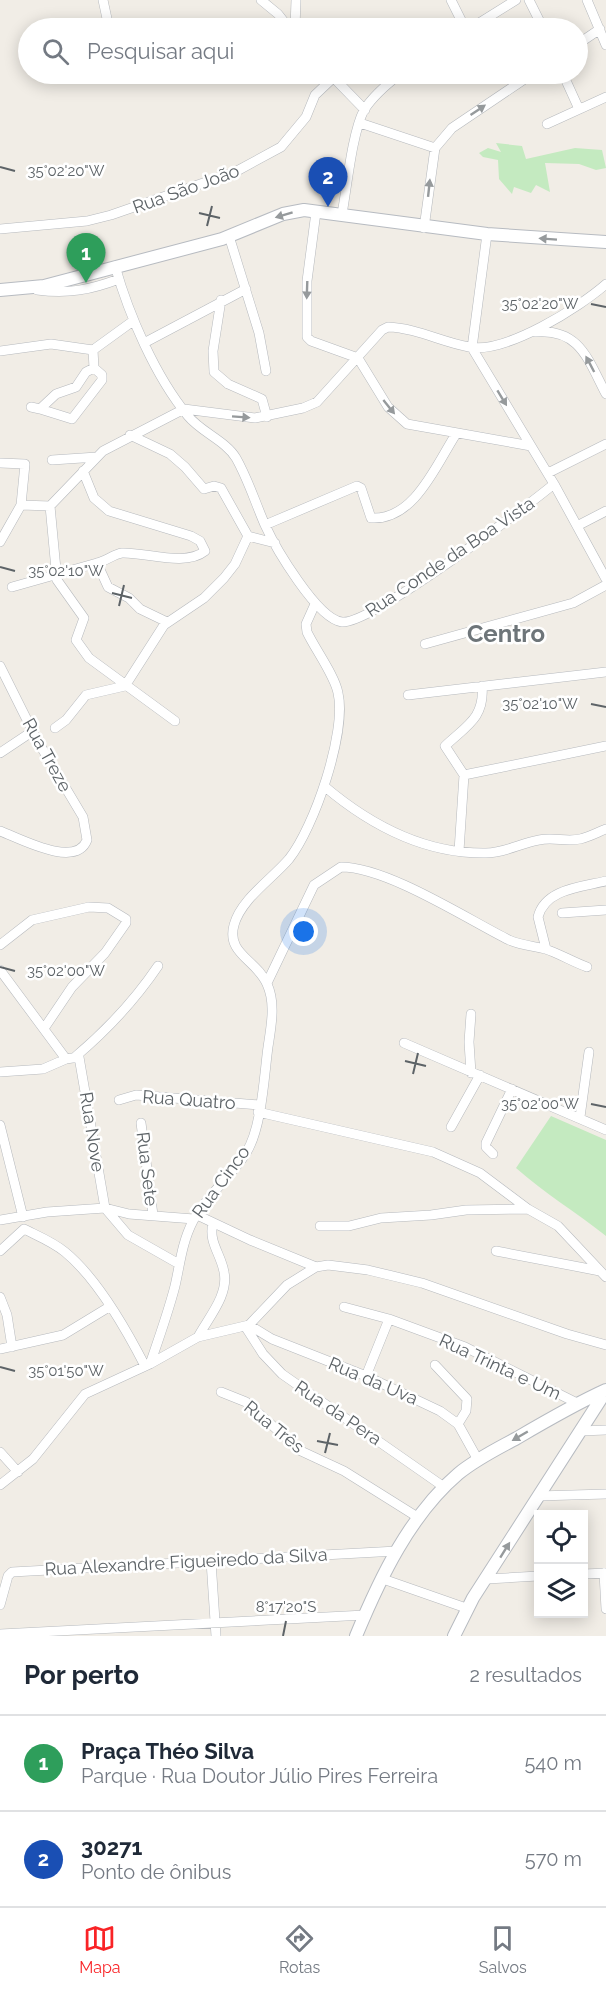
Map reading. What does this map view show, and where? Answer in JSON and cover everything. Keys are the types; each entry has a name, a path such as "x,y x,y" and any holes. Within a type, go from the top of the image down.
{"street":[{"path":"103,0 107,18"},
{"path":"261,0 280,18"},
{"path":"295,18 296,0"},
{"path":"451,0 460,18"},
{"path":"487,18 516,0"},
{"path":"530,0 538,18"},
{"path":"587,0 606,45"},
{"path":"588,37 600,29"},
{"name":"Rua São João","path":"0,229 95,219 150,203 235,172 281,147 306,117 315,95 324,84"},
{"path":"340,84 364,110"},
{"path":"342,214 364,110 387,84"},
{"path":"424,228 435,148 452,128 517,84"},
{"path":"568,84 578,107"},
{"path":"547,124 578,107 606,97"},
{"path":"360,123 435,148"},
{"path":"32,289 229,236 291,212 342,214 424,228 606,243"},
{"path":"316,212 307,281 307,337 358,358 388,407 398,418 417,427 531,446"},
{"path":"487,234 472,348 548,473 606,579"},
{"path":"229,236 246,289 266,371"},
{"name":"Rua Conde da Boa Vista","path":"115,266 133,321 183,409 190,418 234,455 275,543 315,604 332,619 341,622 357,619 445,564 554,484"},
{"path":"0,290 32,289 57,292 88,290 119,279"},
{"path":"175,722 89,658 76,640 84,622 83,614 59,585 50,506 82,471 97,457 130,435 183,409 238,418 267,417 317,402 382,330 388,327 472,348 496,344 568,314 606,284"},
{"path":"144,343 221,300 246,289"},
{"path":"221,300 213,351 214,372 228,384 262,399 267,417"},
{"path":"0,351 51,344 93,350 133,321"},
{"path":"526,333 550,331 570,339 581,347 606,394"},
{"path":"93,350 94,368 102,375 102,380 72,419 36,408 56,394 76,387 86,372 94,368"},
{"path":"265,525 357,486 361,488 371,518 394,516 425,487 456,434"},
{"path":"130,435 170,454 185,467 202,488 221,488 248,536 275,543"},
{"path":"548,473 606,444"},
{"path":"52,460 97,457"},
{"path":"0,463 24,463 21,505 0,542"},
{"path":"12,587 108,561 120,553 167,558 199,556 205,551 200,541 191,536 110,511 94,498 82,471"},
{"path":"21,505 50,506"},
{"path":"577,526 606,512"},
{"path":"55,728 66,720 86,695 125,686 167,622 192,607 235,564 248,536"},
{"path":"97,563 108,586 129,598 140,609 167,622"},
{"path":"425,644 573,603 606,585"},
{"path":"267,983 258,969 235,948 232,938 234,926 244,904 291,857 312,819 324,786 340,712 336,684 307,632 306,624 315,604"},
{"name":"Rua Treze","path":"0,666 4,687 33,731 82,817 87,830 86,844 75,853 58,852 0,831"},
{"path":"408,695 606,672"},
{"path":"459,851 464,775 445,746 479,713 484,704 482,686"},
{"path":"0,753 33,731"},
{"path":"464,775 606,746"},
{"path":"324,786 351,809 401,836 432,847 486,853 508,850 539,840 580,839 606,829"},
{"path":"267,983 314,885 341,867 366,871 458,912 511,940 532,948 546,949 587,967"},
{"path":"546,949 538,917 546,902 563,892 606,881"},
{"path":"0,945 32,920 89,907 108,908 126,919 126,924 105,953 72,987 45,1027"},
{"path":"562,913 606,910"},
{"path":"0,1072 43,1069 73,1058 100,1036 145,986 158,966"},
{"name":"Rua Nove","path":"0,970 73,1058 105,1208"},
{"name":"Rua Cinco","path":"148,1365 196,1217 247,1152 259,1109 272,1015 267,983"},
{"path":"451,1126 476,1074 469,1042 471,1014"},
{"path":"404,1043 606,1130"},
{"path":"580,1117 589,1052"},
{"path":"494,1154 486,1147 486,1143 512,1089"},
{"name":"Rua Quatro","path":"119,1100 136,1095 259,1109 433,1152 480,1173 528,1209 558,1226 603,1274"},
{"name":"Rua Sete","path":"141,1123 153,1215"},
{"path":"0,1125 24,1229"},
{"path":"105,1208 128,1235 179,1264"},
{"path":"0,1221 54,1211 105,1208 153,1215 196,1217 316,1267"},
{"path":"320,1226 349,1226 381,1218 480,1208 528,1209"},
{"path":"198,1336 219,1301 225,1281 212,1241 213,1223"},
{"path":"0,1251 24,1229"},
{"path":"24,1229 75,1260 129,1334 148,1365"},
{"path":"496,1251 603,1274"},
{"path":"0,1485 33,1459 85,1394 148,1365 198,1336 247,1325 287,1286 316,1267 328,1265 368,1270 422,1283 567,1334 606,1345"},
{"path":"0,1297 7,1315 12,1347"},
{"path":"0,1349 73,1330 109,1307"},
{"name":"Rua Trinta e Um","path":"344,1307 389,1319 465,1347 574,1405"},
{"path":"366,1376 389,1319"},
{"name":"Rua da Uva","path":"247,1325 272,1339 366,1376 440,1411 458,1424 478,1460"},
{"name":"Rua da Pera","path":"247,1325 263,1354 282,1374 444,1487"},
{"path":"435,1365 467,1400 466,1411 458,1424"},
{"path":"356,1636 397,1551 419,1518 444,1487 478,1460 574,1405 606,1390"},
{"path":"454,1636 466,1608 487,1579 606,1390"},
{"name":"Rua Três","path":"221,1392 246,1402 301,1451 344,1470 419,1518"},
{"path":"574,1405 582,1419 581,1431"},
{"path":"581,1431 606,1430"},
{"path":"0,1452 18,1472"},
{"path":"538,1496 606,1494"},
{"name":"Rua Alexandre Figueiredo da Silva","path":"0,1605 8,1576 12,1572 397,1551"},
{"path":"211,1561 216,1636"},
{"path":"588,1574 605,1573 606,1609"},
{"path":"487,1579 534,1576"},
{"path":"383,1579 466,1608"},
{"path":"0,1634 365,1615"}],"green space":[{"path":"496,143 522,146 526,159 575,148 602,150 606,168 596,170 579,164 545,163 550,192 536,185 531,193 514,187 512,194 499,179 498,160 483,157 479,153 488,148 501,152"},
{"path":"551,1116 606,1140 606,1236 516,1168"}],"place":[{"name":"30271","path":"328,207"},
{"name":"Praça Théo Silva","path":"86,283"}],"district":[{"name":"Centro","path":"506,634"}]}
